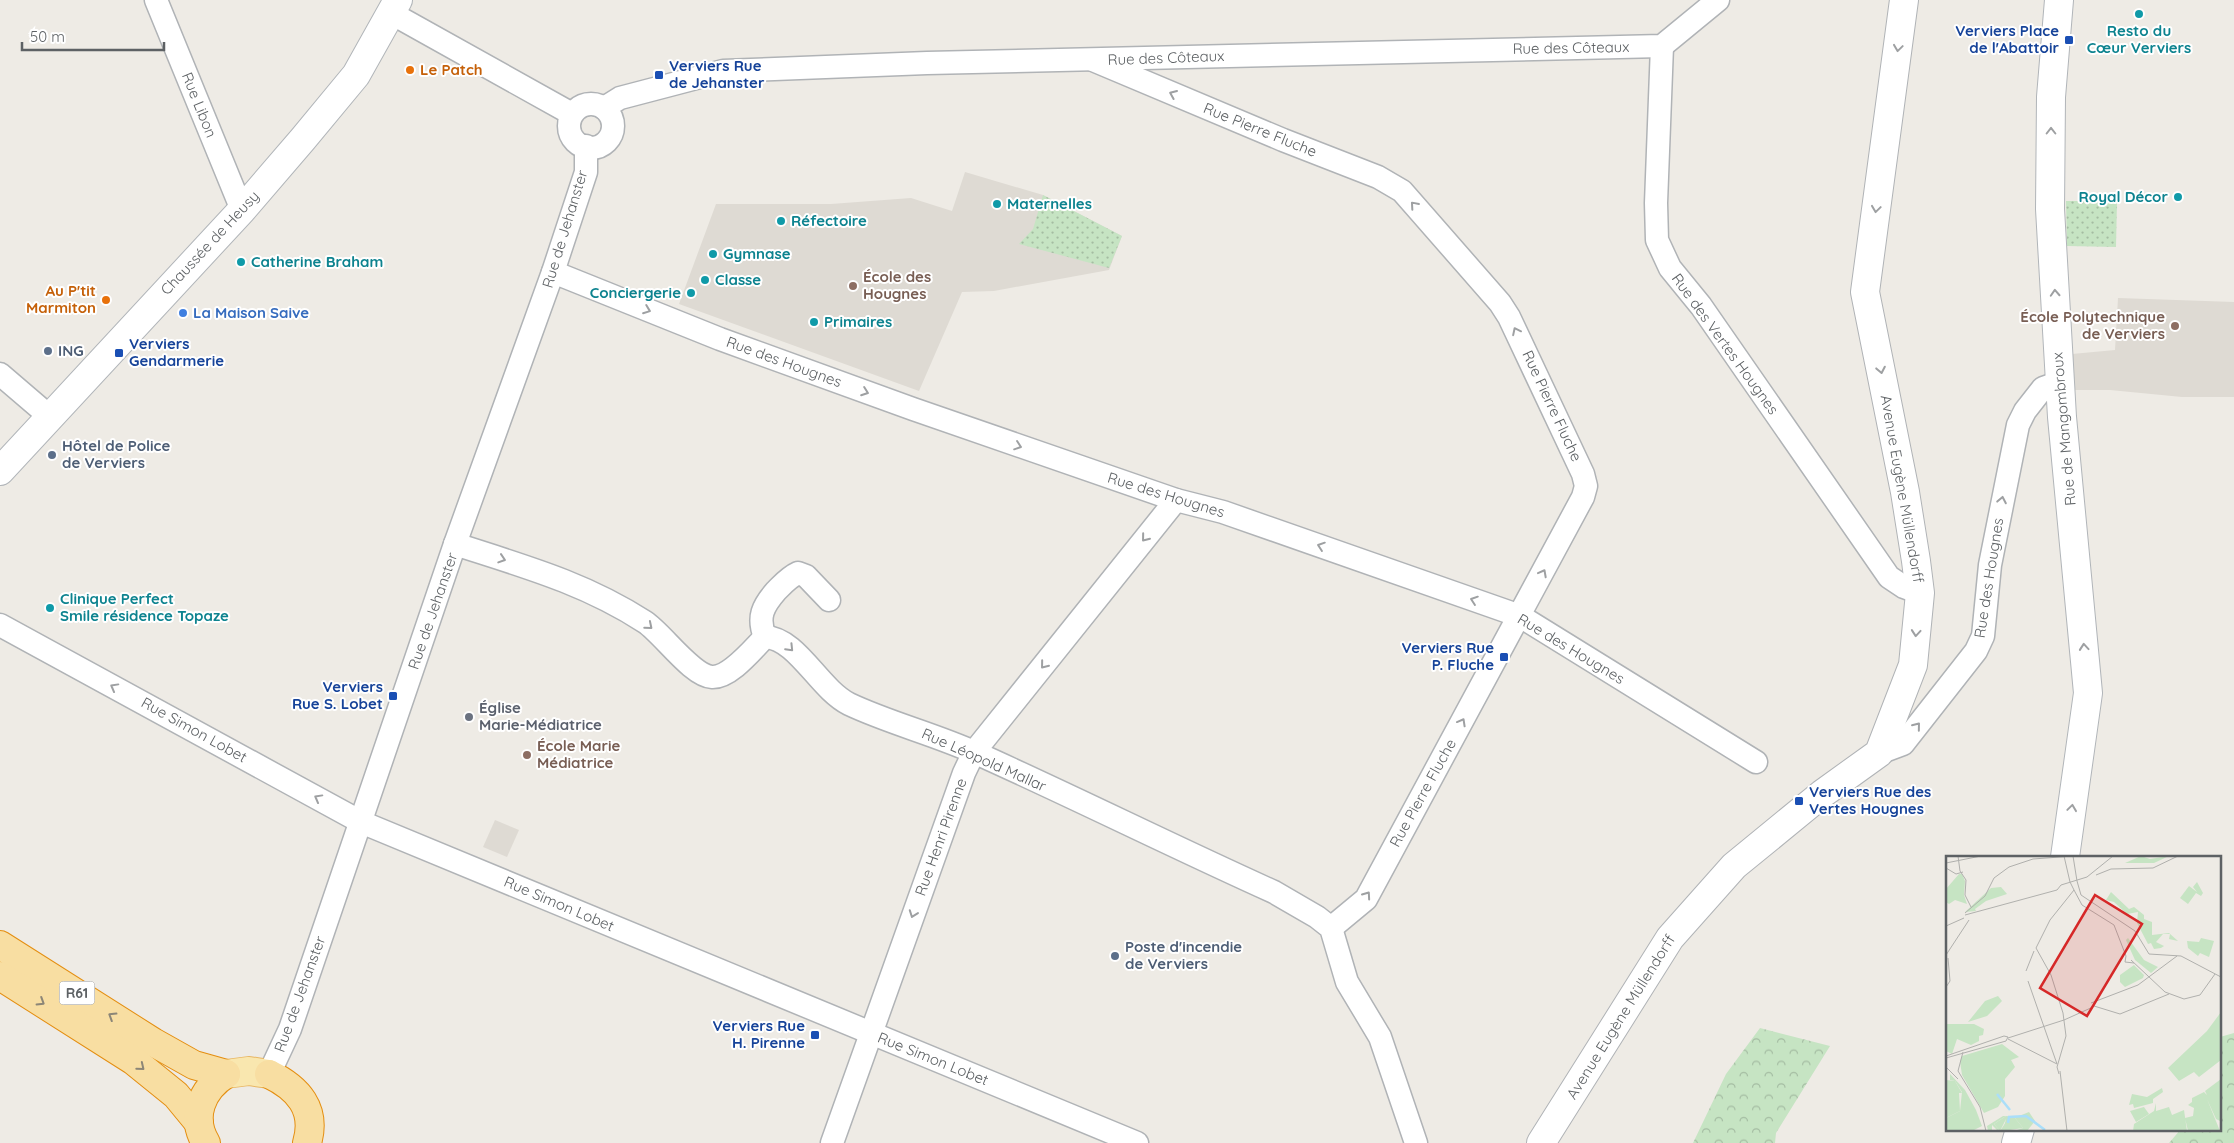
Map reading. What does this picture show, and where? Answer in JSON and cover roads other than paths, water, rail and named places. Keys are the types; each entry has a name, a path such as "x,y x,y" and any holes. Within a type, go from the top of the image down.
{"highway":[{"name":"R61","path":"0,945 153,1042 194,1065 226,1074"},
{"name":"R61","path":"0,976 134,1061 176,1095 202,1133"},
{"name":"R61","path":"202,1133 200,1105 207,1091 216,1080 226,1074"},
{"name":"R61","path":"269,1074 287,1083 298,1094 308,1112 314,1139"}],"main road":[{"name":"Avenue Eugène Müllendorff","path":"1541,1143 1670,938 1734,866 1822,794 1878,753 1913,665 1920,593 1905,492 1865,292 1904,0"},
{"name":"Rue de Mangombroux","path":"2059,0 2051,97 2050,209 2060,382 2088,693 2065,856"},
{"name":"Chaussée de Heusy","path":"0,470 48,416 242,210 303,139 356,75 394,7"},
{"name":"R61","path":"226,1074 249,1071 269,1074"},
{"path":"2016,1143 2020,1130"}],"street":[{"name":"Rue Libon","path":"156,0 242,210"},
{"path":"1662,46 1718,0"},
{"path":"394,7 572,114"},
{"name":"Rue des Côteaux","path":"612,103 723,71 927,63 1662,46"},
{"name":"Rue des Vertes Hougnes","path":"1662,46 1656,203 1657,240 1670,268 1701,306 1889,577 1904,587 1920,593"},
{"name":"Rue Pierre Fluche","path":"1093,60 1283,140 1378,176 1402,191 1500,303 1538,375 1584,474 1586,486 1583,497 1366,899 1331,928"},
{"path":"612,103 612,126 609,138 599,146 586,146 578,143 572,137 569,122 576,110 587,104 612,103"},
{"name":"Rue de Jehanster","path":"269,1074 290,1029 455,544 553,272 586,172 586,146"},
{"name":"Rue des Hougnes","path":"553,272 757,352 913,410 1176,500 1223,512 1520,616 1756,762"},
{"path":"0,374 48,416"},
{"name":"Rue des Hougnes","path":"1878,753 1903,744 1976,651 1983,636 1990,564 2018,425 2025,411 2043,388 2060,382"},
{"name":"Rue Henri Pirenne","path":"832,1143 964,773 974,752 1176,500"},
{"path":"455,544 570,582 610,601 647,624 685,660 709,677 718,677 736,667 765,637 760,617 764,604 789,577 798,573 806,576 828,600"},
{"name":"Rue Simon Lobet","path":"0,625 360,822 1137,1143"},
{"name":"Rue Léopold Mallar","path":"765,637 775,637 785,642 817,677 847,703 974,752 1274,892 1318,918 1331,928"},
{"path":"1331,928 1347,982 1380,1037 1416,1143"}],"place":[{"name":"Resto du Cœur Verviers","path":"2139,14"},
{"name":"Verviers Place de l'Abattoir","path":"2069,40"},
{"name":"Le Patch","path":"410,70"},
{"name":"Verviers Rue de Jehanster","path":"659,75"},
{"name":"Royal Décor","path":"2178,197"},
{"name":"Maternelles","path":"997,204"},
{"name":"Réfectoire","path":"781,221"},
{"name":"Gymnase","path":"713,254"},
{"name":"Catherine Braham","path":"241,262"},
{"name":"Classe","path":"705,280"},
{"name":"École des Hougnes","path":"853,286"},
{"name":"Conciergerie","path":"691,293"},
{"name":"Au P'tit Marmiton","path":"106,300"},
{"name":"La Maison Saive","path":"183,313"},
{"name":"Primaires","path":"814,322"},
{"name":"École Polytechnique de Verviers","path":"2175,326"},
{"name":"ING","path":"48,351"},
{"name":"Verviers Gendarmerie","path":"119,353"},
{"name":"Hôtel de Police de Verviers","path":"52,455"},
{"name":"Clinique Perfect Smile résidence Topaze","path":"50,608"},
{"name":"Verviers Rue P. Fluche","path":"1504,657"},
{"name":"Verviers Rue S. Lobet","path":"393,696"},
{"name":"Église Marie-Médiatrice","path":"469,717"},
{"name":"École Marie Médiatrice","path":"527,755"},
{"name":"Verviers Rue des Vertes Hougnes","path":"1799,801"},
{"name":"Poste d'incendie de Verviers","path":"1115,956"},
{"name":"Verviers Rue H. Pirenne","path":"815,1035"}]}
